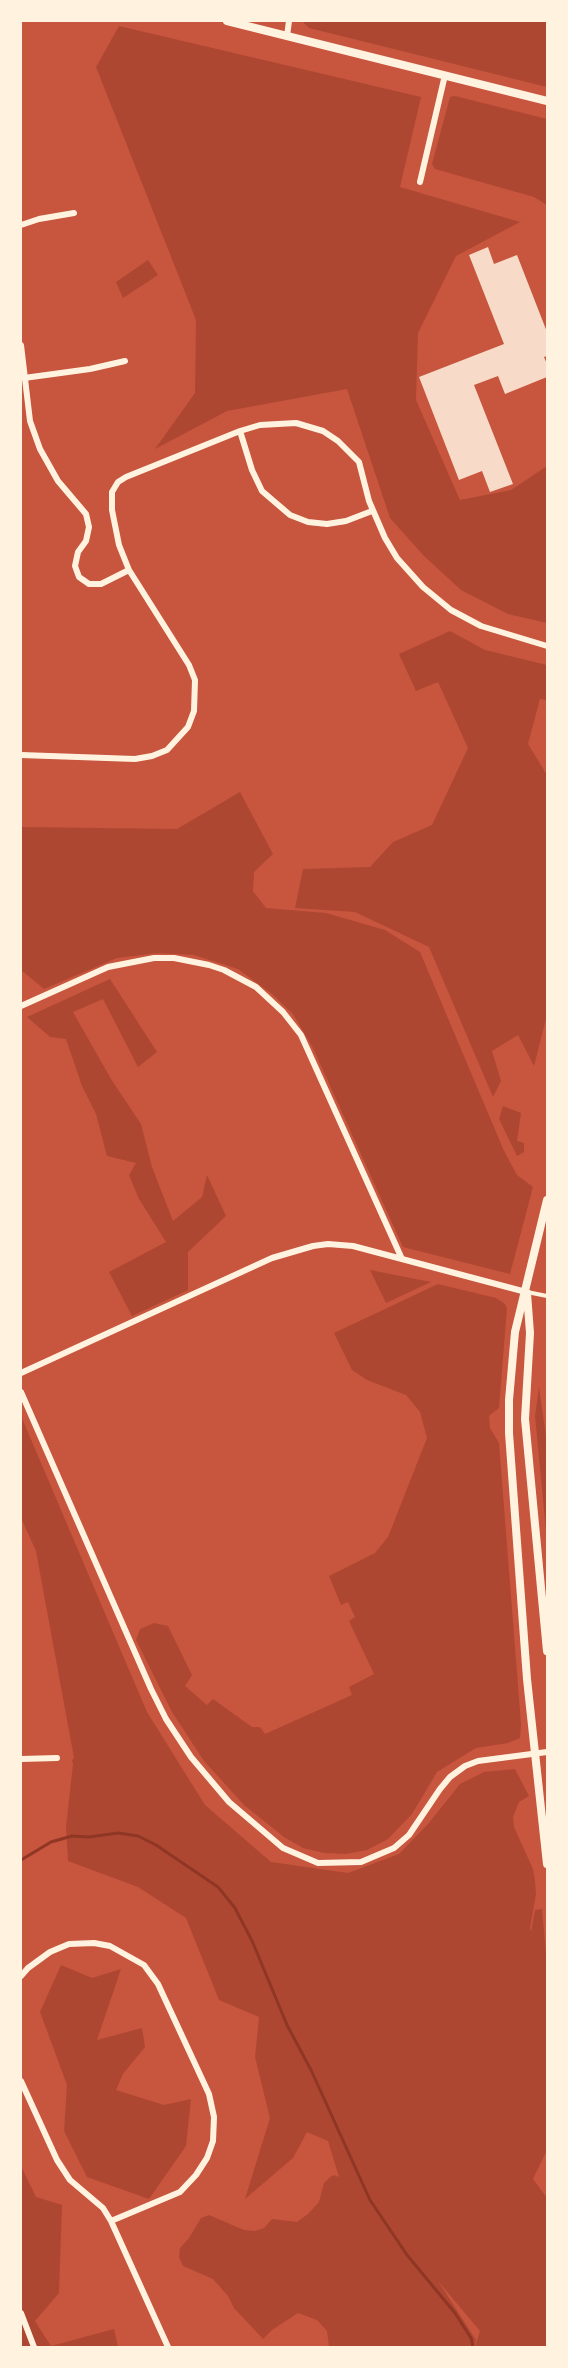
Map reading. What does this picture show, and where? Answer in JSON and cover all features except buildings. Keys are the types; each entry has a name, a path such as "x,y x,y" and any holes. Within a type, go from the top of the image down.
{"street":[{"path":"227,21 547,101"},
{"path":"264,31 266,21"},
{"path":"287,36 289,21"},
{"path":"420,182 445,75"},
{"path":"21,225 48,217 74,213"},
{"path":"21,345 30,421 40,449 58,481 86,514 89,527 86,541 78,552 75,566 79,577 89,584 101,584 129,570"},
{"path":"24,378 80,371 125,361"},
{"path":"21,755 135,759 167,750 188,727 194,711 195,680 189,665 129,570 119,545 112,510 112,492 118,482 240,431 260,425 296,423 323,431 338,441 359,462 372,511 384,538 423,587 451,610 481,626 547,646"},
{"path":"240,431 252,470 262,491 290,515 308,522 327,524 372,511"},
{"path":"21,1006 108,967 154,958 174,958 209,965 224,970 256,987 283,1012 301,1035 402,1258"},
{"path":"547,1200 515,1332 509,1433 513,1505 547,1864"},
{"path":"21,1373 245,1270 302,1247 342,1245 402,1258 526,1292"},
{"path":"526,1292 530,1333 525,1419 547,1651"},
{"path":"21,1392 132,1647 166,1719 190,1757 209,1779 230,1802 283,1848 318,1863 361,1862 378,1856 394,1848 409,1835 440,1789 465,1766 478,1761 547,1752"},
{"path":"21,1759 57,1758"},
{"path":"21,1977 28,1968 50,1952 69,1944 94,1943 123,1951 144,1965 158,1984 209,2094 214,2117 213,2141 207,2158 196,2175 180,2192 111,2221"},
{"path":"21,2081 57,2160 70,2180 103,2208 111,2221 168,2347"},
{"path":"21,2313 34,2347"}],"lane":[{"path":"526,1292 547,1296"}],"shaded area":[{"path":"302,21 547,21 547,87 309,28"},
{"path":"119,26 421,97 400,187 520,222 456,256 418,333 416,400 460,500 511,490 547,466 547,623 508,614 461,590 424,556 390,518 347,389 227,411 155,449 195,393 196,320 96,67"},
{"path":"455,96 547,119 547,205 534,197 435,169 432,164 450,97"},
{"path":"148,260 158,275 123,298 116,282"},
{"path":"450,631 485,650 547,665 547,700 540,699 528,744 547,775 547,1015 534,1066 518,1035 492,1051 501,1081 493,1097 429,947 355,912 295,908 303,869 370,867 393,842 432,825 468,748 438,682 416,691 399,654"},
{"path":"240,792 273,854 254,872 253,891 266,908 326,913 385,930 420,952 504,1151 517,1175 533,1187 510,1274 403,1247 313,1048 293,1014 272,994 238,969 194,955 158,953 117,958 44,989 21,970 21,827 177,829"},
{"path":"110,979 157,1052 138,1067 103,999 73,1012 111,1079 141,1124 152,1167 173,1221 202,1197 207,1175 226,1216 188,1252 188,1290 132,1316 109,1272 166,1242 139,1199 129,1175 136,1163 107,1156 96,1114 82,1086 66,1039 50,1037 27,1017"},
{"path":"503,1106 521,1113 517,1141 524,1143 524,1152 517,1156 499,1119"},
{"path":"370,1270 431,1282 386,1303"},
{"path":"438,1284 496,1298 507,1308 499,1408 489,1416 490,1428 499,1443 521,1724 520,1738 508,1743 476,1748 437,1772 412,1814 388,1839 367,1850 346,1854 324,1853 303,1848 284,1837 244,1805 204,1761 172,1712 136,1640 140,1629 154,1623 168,1626 192,1675 185,1686 207,1705 213,1699 252,1727 260,1727 265,1734 352,1695 349,1687 374,1674 349,1621 355,1617 348,1602 341,1605 329,1576 375,1553 388,1537 427,1438 420,1412 406,1395 367,1380 352,1370 334,1333"},
{"path":"539,1387 547,1443 547,1541 535,1416"},
{"path":"21,1416 147,1712 205,1805 271,1862 348,1873 399,1854 428,1824 460,1784 484,1772 515,1769 529,1796 519,1802 513,1817 514,1827 533,1869 535,1881 536,1894 530,1928 531,1932 535,1910 542,1909 547,1965 547,2150 533,2179 547,2198 547,2347 475,2347 480,2331 438,2281 476,2340 474,2347 329,2347 327,2331 317,2320 298,2313 272,2330 263,2339 234,2308 228,2296 213,2279 183,2266 179,2257 180,2248 201,2218 209,2215 244,2230 255,2231 264,2228 272,2219 297,2222 319,2202 324,2183 334,2175 339,2177 328,2141 307,2132 293,2158 245,2199 270,2118 255,2057 259,2017 219,2000 186,1918 138,1887 68,1861 66,1827 74,1758 36,1551 21,1518"},
{"path":"61,1965 92,1978 121,1969 97,2040 142,2028 145,2047 123,2074 116,2090 164,2105 191,2099 186,2146 149,2199 87,2177 64,2131 67,2085 40,2012"},
{"path":"21,2166 36,2197 62,2205 59,2293 35,2321 51,2346 114,2329 118,2347 21,2347"}],"waterway":[{"path":"21,1860 51,1842 72,1836 89,1837 118,1833 138,1836 156,1845 218,1887 235,1908 253,1943 287,2025 311,2070 370,2200 407,2255 455,2313 471,2338 473,2347"}]}
